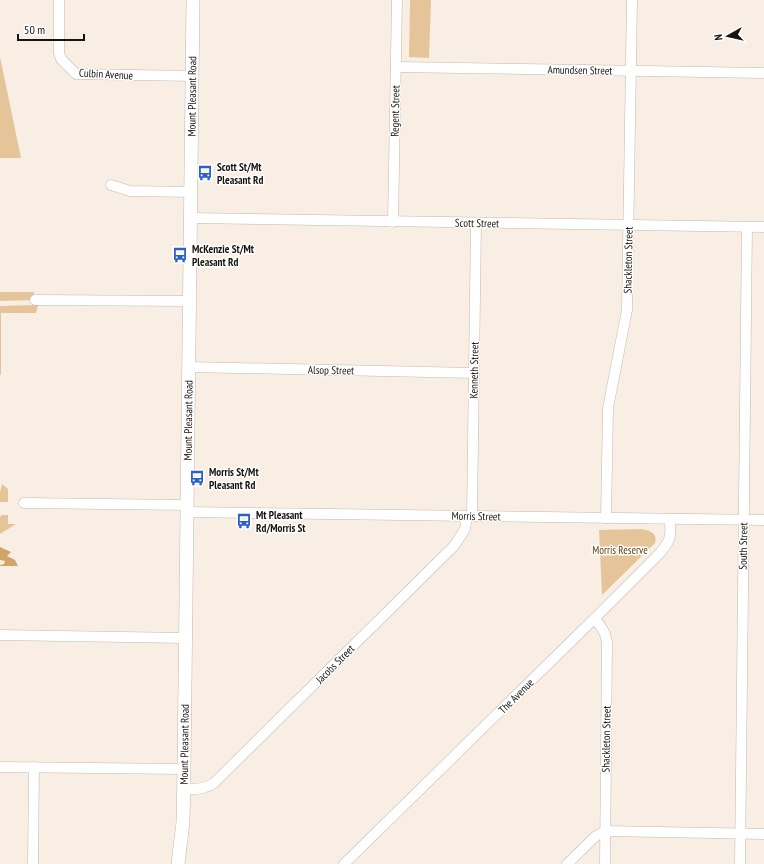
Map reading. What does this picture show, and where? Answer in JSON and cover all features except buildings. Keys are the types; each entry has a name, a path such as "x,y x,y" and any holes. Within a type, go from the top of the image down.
{"street":[{"name":"Culbin Avenue","path":"59,0 59,53 61,59 76,74 192,76"},
{"name":"Mount Pleasant Road","path":"178,864 183,822 184,789 193,0"},
{"name":"Regent Street","path":"394,222 397,0"},
{"name":"Shackleton Street","path":"606,518 608,408 627,310 632,0"},
{"name":"Amundsen Street","path":"396,67 764,73"},
{"path":"111,184 130,191 191,192"},
{"name":"Scott Street","path":"190,218 764,227"},
{"name":"Kenneth Street","path":"469,516 474,373 476,223"},
{"name":"South Street","path":"740,864 747,227"},
{"path":"35,300 190,301"},
{"name":"Alsop Street","path":"189,367 474,373"},
{"name":"Morris Street","path":"24,503 187,509 469,516 764,520"},
{"name":"Jacobs Street","path":"184,789 200,789 209,787 214,783 454,546 465,529 469,516"},
{"name":"The Avenue","path":"344,864 660,553 669,542 671,528 670,519"},
{"name":"Shackleton Street","path":"594,619 606,633 607,642 605,864"},
{"path":"0,635 185,638"},
{"path":"0,767 184,769"},
{"path":"32,864 34,767"},
{"path":"567,864 596,836 605,831 764,834"}],"green space":[{"path":"410,0 431,0 429,58 409,57"},
{"path":"0,57 21,158 0,158"},
{"path":"0,292 34,292 34,300 0,301"},
{"path":"38,305 36,313 1,313 0,375 0,306"},
{"path":"2,484 8,489 8,502 0,502"},
{"path":"2,515 8,515 8,524 16,524 0,534 0,517"},
{"name":"Morris Reserve","path":"641,529 650,531 654,534 656,540 655,543 602,595 599,530"}],"shaded area":[{"path":"0,547 11,552 7,556 15,560 18,566 0,566 4,564 5,561 0,560"}],"place":[{"name":"Scott St/Mt Pleasant Rd","path":"205,173"},
{"name":"McKenzie St/Mt Pleasant Rd","path":"180,255"},
{"name":"Morris St/Mt Pleasant Rd","path":"197,478"},
{"name":"Mt Pleasant Rd/Morris St","path":"244,521"}]}
